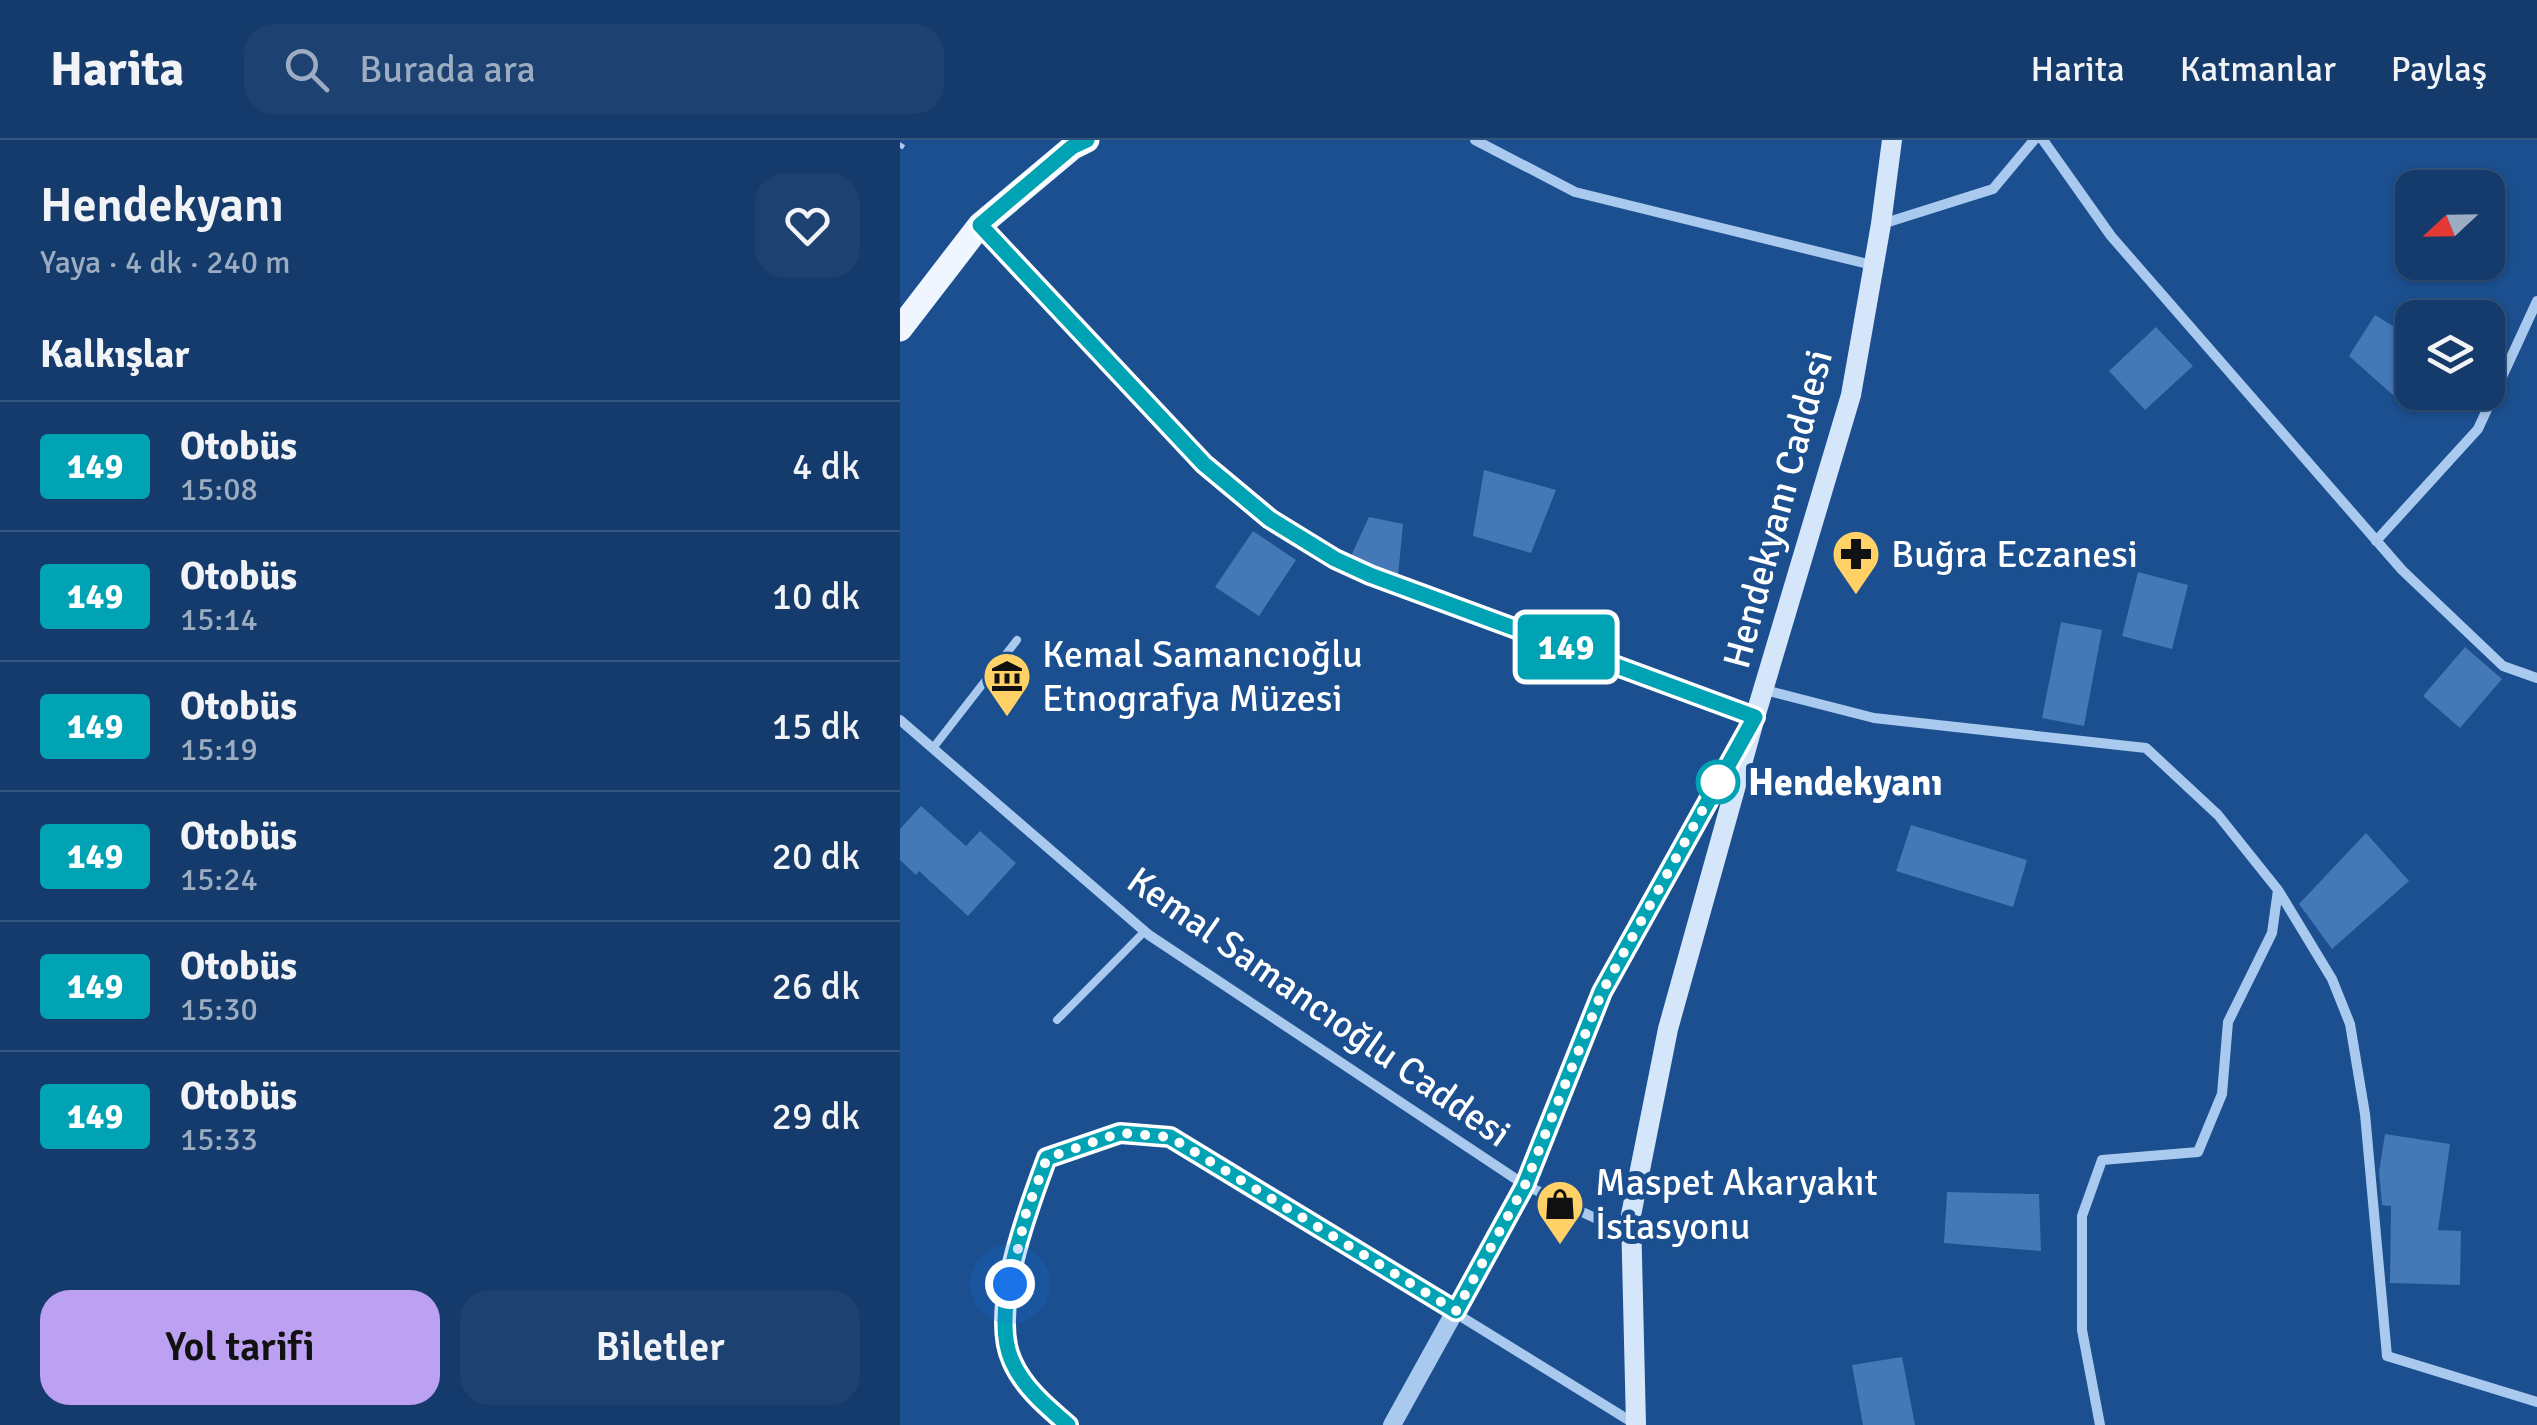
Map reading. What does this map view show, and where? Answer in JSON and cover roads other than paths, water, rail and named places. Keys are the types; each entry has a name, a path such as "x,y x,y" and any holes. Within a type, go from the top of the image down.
{"main road":[{"path":"900,329 980,225 1072,147 1087,140"},
{"name":"Hendekyanı Caddesi","path":"1636,1424 1631,1215 1668,1029 1755,717 1852,395 1892,140"}],"street":[{"path":"1475,140 1576,192 1872,265"},
{"path":"1881,224 1993,189 2034,140"},
{"path":"2043,140 2112,236 2402,570 2503,666 2537,678"},
{"path":"980,225 1204,464 1236,493 1302,540 1370,575 1755,717 1602,992 1525,1185 1392,1425"},
{"path":"2376,541 2478,429 2537,300"},
{"path":"1765,690 1874,718 2146,748 2218,816 2278,890 2332,979 2350,1024 2365,1114 2388,1356 2537,1402"},
{"name":"Kemal Samancıoğlu Caddesi","path":"900,720 1145,931 1525,1185 1632,1235"},
{"path":"2100,1425 2082,1330 2082,1216 2102,1160 2198,1152 2222,1094 2228,1022 2272,933 2278,890"},
{"path":"1068,1425 1037,1397 1012,1361 1002,1320 1026,1213 1047,1158 1120,1133 1170,1137 1636,1424"}],"lane":[{"path":"933,748 1017,640"},
{"path":"1058,1020 1145,931"}],"place":[{"name":"Buğra Eczanesi","path":"1856,596"},
{"name":"Kemal Samancıoğlu Etnografya Müzesi","path":"1007,718"},
{"name":"Hendekyanı","path":"1718,782"},
{"name":"Maspet Akaryakıt İstasyonu","path":"1560,1246"}]}
